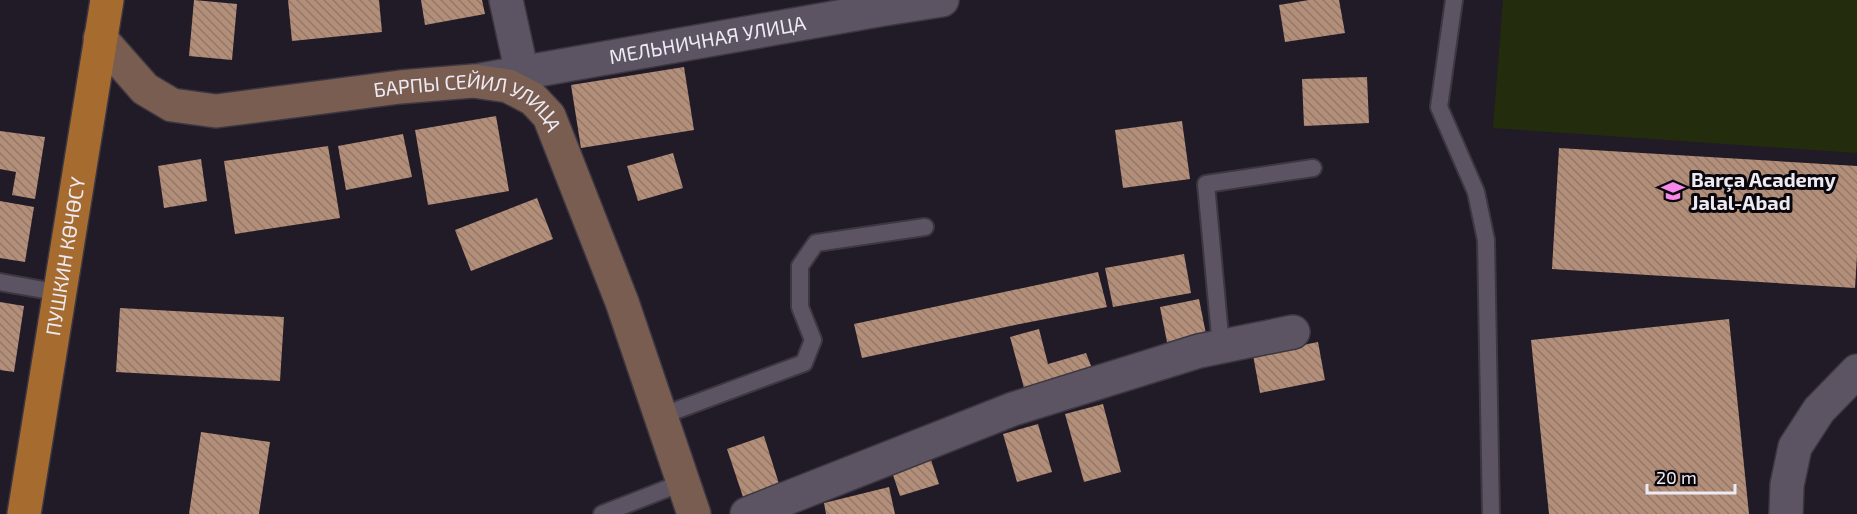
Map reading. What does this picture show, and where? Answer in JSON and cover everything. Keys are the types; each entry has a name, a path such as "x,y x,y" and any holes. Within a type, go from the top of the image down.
{"highway":[{"name":"ПУШКИН КӨЧӨСҮ","path":"24,514 106,0"}],"main road":[{"name":"БАРПЫ СЕЙИЛ УЛИЦА","path":"100,38 145,89 172,105 216,111 400,87 473,81 508,86 533,99 549,116 622,302 694,514"}],"street":[{"path":"506,0 522,73"},
{"name":"МЕЛЬНИЧНАЯ УЛИЦА","path":"473,81 884,4 942,0"},
{"path":"747,514 1013,409 1199,351 1293,332"},
{"path":"1786,514 1787,485 1795,447 1819,410 1857,371"}],"lane":[{"path":"1454,0 1439,107 1476,192 1486,240 1491,514"},
{"path":"1221,346 1206,184 1313,168"},
{"path":"661,416 804,363 813,340 800,307 800,266 816,243 925,227"},
{"path":"0,282 61,293"},
{"path":"603,514 684,482"}],"green space":[{"path":"1503,0 1857,0 1857,153 1493,128"}],"building":[{"path":"194,0 237,4 232,60 189,56"},
{"path":"288,0 379,0 382,32 292,41"},
{"path":"421,0 482,0 485,14 425,25"},
{"path":"1309,0 1339,0 1345,33 1285,42 1279,5"},
{"path":"684,67 694,130 581,148 571,85"},
{"path":"1367,77 1369,123 1304,126 1302,79"},
{"path":"496,116 509,191 428,205 415,130"},
{"path":"1182,121 1190,179 1123,188 1115,130"},
{"path":"0,131 45,137 35,199 12,195 16,172 0,169"},
{"path":"403,134 412,177 346,190 338,146"},
{"path":"328,146 340,218 235,234 224,161"},
{"path":"1559,148 1857,166 1855,288 1552,269"},
{"path":"673,153 683,188 638,201 627,166"},
{"path":"201,159 207,201 164,208 158,166"},
{"path":"537,198 553,239 471,271 455,230"},
{"path":"0,201 34,207 25,262 0,258"},
{"path":"1184,254 1191,293 1113,307 1105,268"},
{"path":"1098,272 1107,307 862,358 854,324"},
{"path":"1199,299 1207,339 1168,347 1160,307"},
{"path":"0,302 24,306 14,372 0,370"},
{"path":"120,308 284,317 280,381 116,372"},
{"path":"1729,319 1749,514 1549,514 1531,340"},
{"path":"1039,329 1048,364 1086,353 1095,376 1026,395 1010,337"},
{"path":"1318,342 1325,380 1260,393 1253,355"},
{"path":"1103,404 1121,472 1084,482 1065,414"},
{"path":"1038,424 1052,472 1017,482 1003,434"},
{"path":"201,432 270,442 259,514 189,514"},
{"path":"764,436 780,487 744,500 727,449"},
{"path":"931,460 939,484 900,496 892,472"},
{"path":"889,487 895,514 826,514 824,503"}],"place":[{"name":"Barça Academy Jalal-Abad","path":"1673,191"}]}
